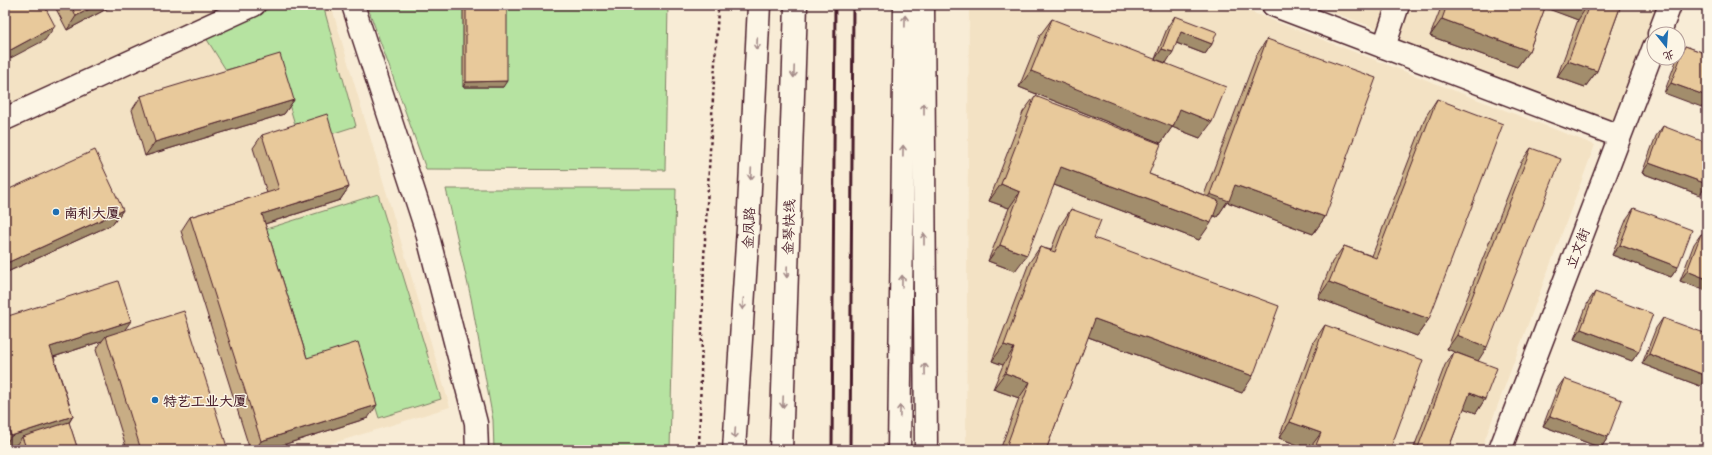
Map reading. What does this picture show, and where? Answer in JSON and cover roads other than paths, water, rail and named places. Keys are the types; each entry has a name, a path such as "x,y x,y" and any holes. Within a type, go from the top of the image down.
{"main road":[{"path":"5,119 254,5"},
{"path":"353,5 426,229 476,423 477,450"},
{"name":"金凤路","path":"734,450 748,228 759,5"},
{"name":"金琴快线","path":"781,450 796,5"},
{"path":"899,450 905,5"},
{"path":"923,5 926,450"},
{"path":"1273,5 1305,11 1384,47 1619,136"},
{"path":"1384,47 1398,5"},
{"path":"1662,26 1670,5"},
{"name":"立文街","path":"1500,450 1647,66"}],"railway":[{"path":"832,450 835,5"},
{"path":"850,450 853,5"}],"place":[{"name":"南利大厦","path":"56,212"},
{"name":"特艺工业大厦","path":"155,400"}]}
